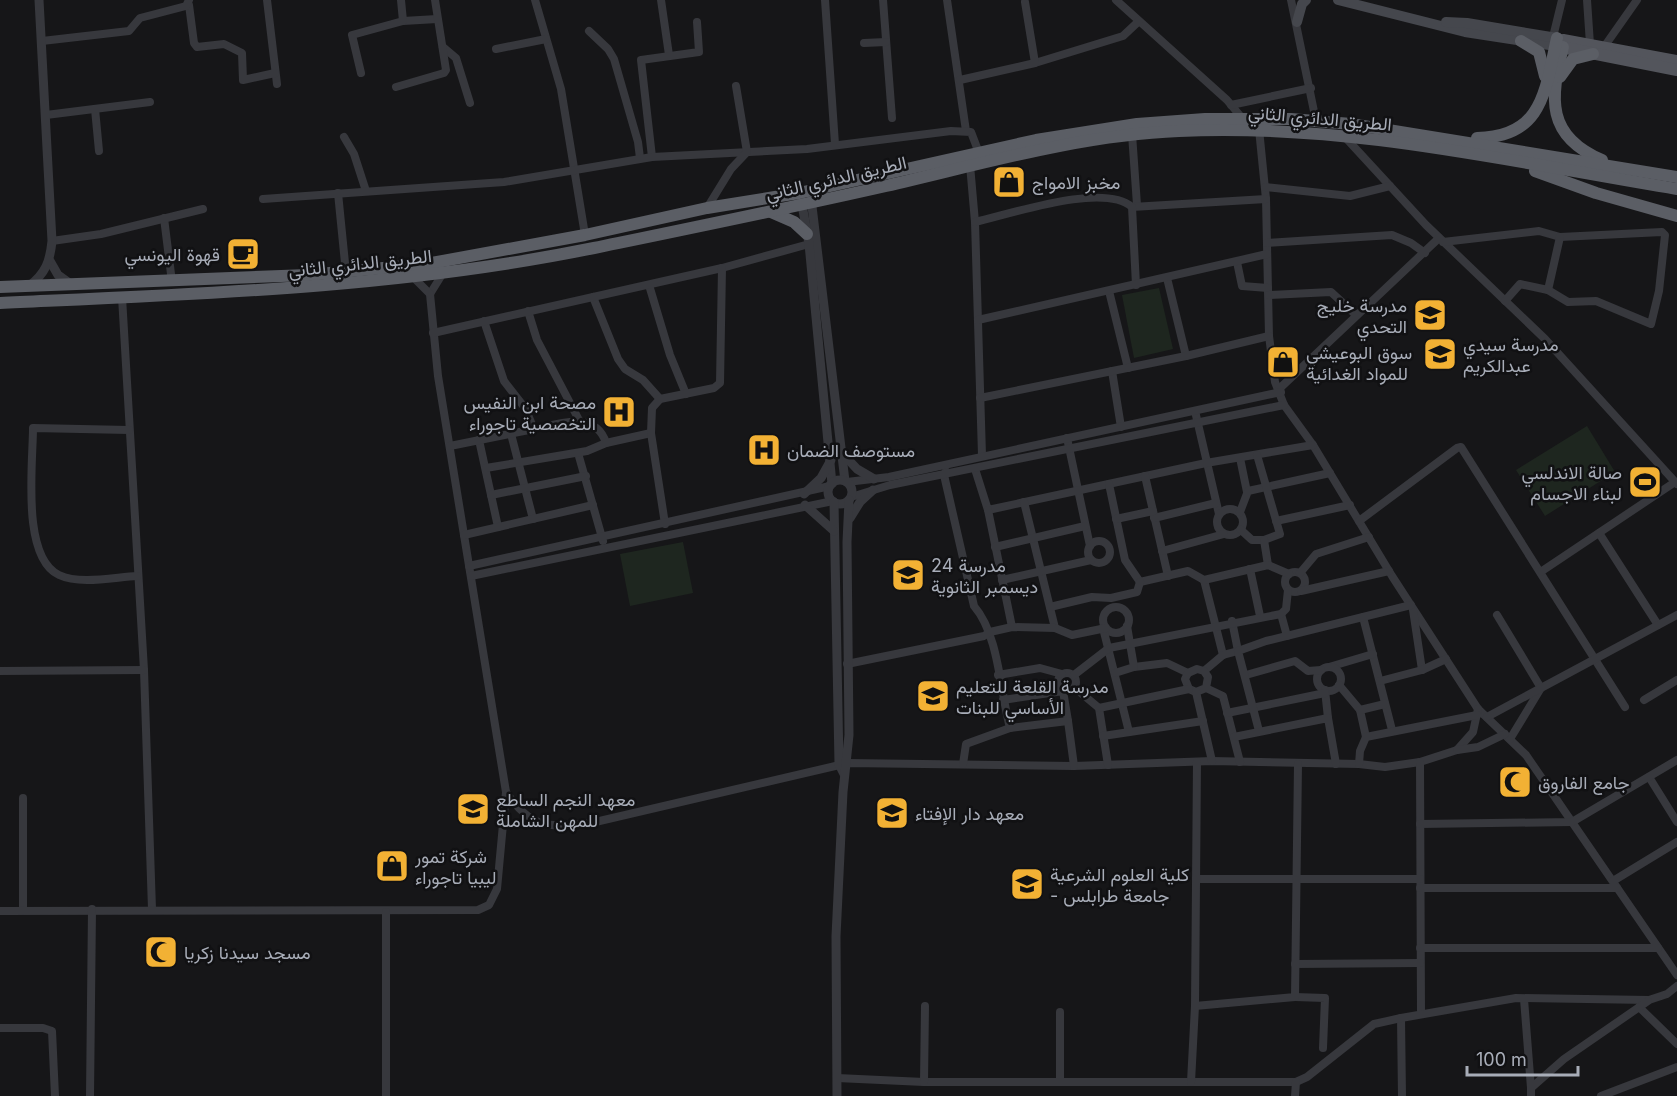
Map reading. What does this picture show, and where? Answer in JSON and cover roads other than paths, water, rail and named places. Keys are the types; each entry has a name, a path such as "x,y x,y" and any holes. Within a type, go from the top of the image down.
{"highway":[{"path":"1521,41 1539,51 1552,83 1558,121 1569,141 1579,149 1619,167"},
{"path":"1552,83 1559,42"},
{"path":"1445,138 1497,137 1514,132 1536,112 1552,83 1573,59 1592,49"},
{"name":"الطريق الدائري الثاني","path":"0,303 316,288 443,273 588,249 770,211 806,198 979,153 1099,129 1242,118 1316,121 1445,138 1677,177"},
{"name":"الطريق الدائري الثاني","path":"0,287 172,282 346,273 426,264 585,235 707,208 806,198 1132,134 1259,129 1343,135 1677,189"},
{"path":"1500,160 1596,193 1677,216"},
{"path":"770,211 794,222 808,239"}],"main road":[{"path":"1297,22 1302,4 1306,0"},
{"path":"1338,0 1465,32 1521,41 1559,42"},
{"path":"1430,22 1467,23 1592,49 1677,70"},
{"path":"1592,49 1604,47 1677,60"}],"street":[{"path":"29,286 41,277 50,261 52,241 39,0"},
{"path":"267,0 277,84"},
{"path":"401,0 403,21"},
{"path":"396,87 444,73 447,63 435,0"},
{"path":"536,0 561,89 585,235"},
{"path":"661,0 669,55"},
{"path":"825,0 835,144"},
{"path":"883,0 892,118"},
{"path":"947,0 966,131"},
{"path":"1116,0 1231,105 1242,118"},
{"path":"1291,0 1316,121"},
{"path":"1559,42 1562,0"},
{"path":"1587,0 1592,49"},
{"path":"1604,47 1637,0"},
{"path":"42,41 129,31 140,18 189,2 197,47 224,44 242,53 243,80 275,73"},
{"path":"1025,2 1035,63"},
{"path":"361,73 352,34 403,21 437,19"},
{"path":"960,80 1035,63 1123,36 1139,21"},
{"path":"652,157 641,61 643,58 700,51 697,22"},
{"path":"589,31 604,45 614,59 638,142 640,158"},
{"path":"495,49 546,39"},
{"path":"864,43 886,42"},
{"path":"443,47 456,58 470,103"},
{"path":"736,86 747,152"},
{"path":"1231,105 1311,88"},
{"path":"46,115 150,102"},
{"path":"95,109 99,151"},
{"path":"1259,129 1266,199 1269,336 1284,405 1313,445 1477,712 1487,717 1526,755 1677,975"},
{"path":"263,200 504,182 640,158 807,149 835,144 966,131 974,134 979,153"},
{"path":"1132,134 1136,285"},
{"path":"1343,135 1441,240 1545,339 1676,482 1542,571"},
{"path":"344,137 354,154 366,191"},
{"path":"707,208 731,169 747,152"},
{"path":"970,165 975,222 982,455"},
{"path":"1265,187 1350,196 1390,186"},
{"path":"338,193 346,273"},
{"path":"975,222 1088,197 1116,198 1135,206 1266,199"},
{"path":"806,198 808,239 831,458 829,494 833,501 835,531 844,735"},
{"path":"806,198 846,482 852,491 848,523 844,774 836,936 837,1096"},
{"path":"52,241 92,236 203,209"},
{"path":"164,218 172,282"},
{"path":"469,566 804,494 831,485 874,479 1280,391 1356,315 1441,240 1539,231 1560,237 1663,233 1666,241 1652,323 1596,301 1568,302 1548,290 1521,284 1505,301"},
{"path":"1267,243 1392,235 1411,243 1425,253"},
{"path":"1548,290 1560,237"},
{"path":"433,333 722,268 808,239"},
{"path":"978,320 1267,254"},
{"path":"50,261 58,275 73,286"},
{"path":"1237,262 1242,286 1268,291 1331,292 1356,315"},
{"path":"665,524 651,433 652,408 660,399 718,387 720,383 722,268"},
{"path":"0,911 152,909 386,912 478,910 489,904 497,890 506,792 433,333 430,294 443,273"},
{"path":"412,277 430,294"},
{"path":"1167,278 1186,356"},
{"path":"649,285 670,355 686,394"},
{"path":"1109,291 1128,368"},
{"path":"122,297 144,670 152,909"},
{"path":"593,297 624,369 643,380 660,399"},
{"path":"528,311 537,340 579,420"},
{"path":"484,321 504,381 525,408 534,429"},
{"path":"980,398 1186,356 1269,336"},
{"path":"1112,371 1121,427"},
{"path":"471,576 805,505 833,501 844,503 850,498 873,490 1284,405"},
{"path":"1195,411 1219,514 1216,523 1224,534"},
{"path":"450,446 579,420 597,428 606,443"},
{"path":"129,430 33,428 33,525 41,557 51,570 61,576 79,578 137,576"},
{"path":"486,468 578,453 606,443 651,433"},
{"path":"511,434 533,519"},
{"path":"1067,438 1091,560"},
{"path":"478,440 498,527"},
{"path":"988,510 1206,463 1313,445"},
{"path":"1359,521 1461,447 1542,571 1625,706"},
{"path":"578,453 604,547"},
{"path":"843,454 857,469 874,479"},
{"path":"1241,530 1250,540 1264,540 1280,535 1257,455"},
{"path":"804,494 821,478 831,458"},
{"path":"1240,458 1247,492 1240,512"},
{"path":"952,462 944,475 974,606 982,614 990,632 1010,728"},
{"path":"975,469 988,510 1012,627"},
{"path":"1247,492 1330,473"},
{"path":"491,495 585,476"},
{"path":"1145,476 1168,576"},
{"path":"1109,484 1125,560 1140,582"},
{"path":"848,523 855,508 873,490"},
{"path":"1024,502 1055,628"},
{"path":"1116,519 1154,515 1216,503"},
{"path":"464,535 593,505"},
{"path":"805,505 835,531"},
{"path":"1276,521 1350,505"},
{"path":"1162,551 1224,534 1233,535 1241,530 1244,521 1240,512 1231,508 1219,514"},
{"path":"728,511 730,521"},
{"path":"996,547 1084,526"},
{"path":"1599,533 1658,625"},
{"path":"1140,582 1188,571 1204,580 1268,565 1289,574 1300,573 1316,554 1369,537"},
{"path":"1264,540 1268,565"},
{"path":"1002,580 1091,560 1102,563 1108,558 1110,552 1102,541 1090,546"},
{"path":"583,542 585,552"},
{"path":"1250,569 1260,616"},
{"path":"1288,590 1294,593 1389,571"},
{"path":"1300,573 1306,581 1301,591"},
{"path":"1074,675 1109,648 1127,642 1281,614 1286,609 1288,590 1285,583 1289,574"},
{"path":"1204,580 1223,655"},
{"path":"1050,607 1092,597 1112,598 1137,592 1140,582"},
{"path":"1112,598 1113,608"},
{"path":"1204,671 1223,655 1287,636 1412,606"},
{"path":"1412,606 1422,670"},
{"path":"1113,608 1126,612 1127,642 1134,667"},
{"path":"1113,608 1103,618 1104,628 1129,732"},
{"path":"1281,614 1287,636"},
{"path":"1497,615 1541,688"},
{"path":"1487,717 1677,615"},
{"path":"1363,617 1392,730"},
{"path":"1233,621 1238,651 1259,731"},
{"path":"847,664 984,636 990,632 1012,627 1055,628 1072,635 1104,628 1119,632 1127,626"},
{"path":"1246,675 1295,662 1308,671 1325,669 1373,654"},
{"path":"1380,681 1422,670 1446,659"},
{"path":"1114,673 1134,667 1167,663 1188,673"},
{"path":"998,675 1040,668 1074,675 1077,681 1075,688 1070,691 1003,700"},
{"path":"1206,688 1208,677 1204,671 1194,669 1188,673 1185,680 1193,691 1212,761"},
{"path":"1325,669 1340,674 1339,685 1359,710 1366,737 1360,751 1359,764"},
{"path":"1325,669 1317,681 1325,692 1336,764"},
{"path":"0,671 144,670"},
{"path":"1062,674 1058,683 1064,691 1074,766"},
{"path":"1644,700 1677,680"},
{"path":"1227,713 1333,690 1339,685"},
{"path":"1075,688 1099,708 1108,765"},
{"path":"1099,708 1206,688 1223,696 1240,762"},
{"path":"506,792 519,811 535,822 551,827 621,816 843,764 1074,766 1212,761 1359,764 1385,767 1420,762 1507,737 1541,688"},
{"path":"1359,710 1386,704"},
{"path":"1366,737 1477,712"},
{"path":"1457,750 1473,732 1477,712"},
{"path":"1234,737 1328,718"},
{"path":"963,764 966,744 1010,728 1068,721"},
{"path":"1103,736 1203,721"},
{"path":"1420,824 1572,822 1677,760"},
{"path":"1191,1082 1195,1006 1197,762"},
{"path":"1420,762 1420,1014"},
{"path":"1295,996 1298,764"},
{"path":"1649,777 1677,822"},
{"path":"23,798 23,910"},
{"path":"1196,879 1615,884 1677,842"},
{"path":"90,1096 92,909"},
{"path":"386,912 386,1096"},
{"path":"1420,948 1658,948"},
{"path":"1295,964 1420,963"},
{"path":"1531,1092 1564,1059 1649,1000 1667,994 1677,986"},
{"path":"1195,1006 1295,996 1325,998 1323,1048"},
{"path":"837,1078 924,1082 1296,1082 1307,1077 1374,1024 1420,1014 1524,999 1649,1000"},
{"path":"1524,999 1531,1092"},
{"path":"924,1082 925,1005"},
{"path":"1639,1007 1677,1044"},
{"path":"1060,1012 1060,1082"},
{"path":"1401,1018 1401,1096"},
{"path":"0,1028 44,1028 52,1032 54,1096"},
{"path":"1601,1096 1677,1067"},
{"path":"1295,1096 1296,1082"}],"place":[{"name":"مخبز الامواج","path":"1009,182"},
{"name":"قهوة اليونسي","path":"243,254"},
{"name":"مدرسة خليج التحدي","path":"1430,315"},
{"name":"مدرسة سيدي عبدالكريم","path":"1440,354"},
{"name":"سوق البوعيشي للمواد الغدائية","path":"1283,362"},
{"name":"مصحة ابن النفيس التخصصية تاجوراء","path":"619,412"},
{"name":"مستوصف الضمان","path":"764,450"},
{"name":"صالة الاندلسي لبناء الاجسام","path":"1645,482"},
{"name":"مدرسة 24 ديسمبر الثانوية","path":"908,575"},
{"name":"مدرسة القلعة للتعليم الأساسي للبنات","path":"933,696"},
{"name":"جامع الفاروق","path":"1515,782"},
{"name":"معهد النجم الساطع للمهن الشاملة","path":"473,809"},
{"name":"معهد دار الإفتاء","path":"892,813"},
{"name":"شركة تمور ليبيا تاجوراء","path":"392,866"},
{"name":"كلية العلوم الشرعية - جامعة طرابلس","path":"1027,884"},
{"name":"مسجد سيدنا زكريا","path":"161,952"}]}
